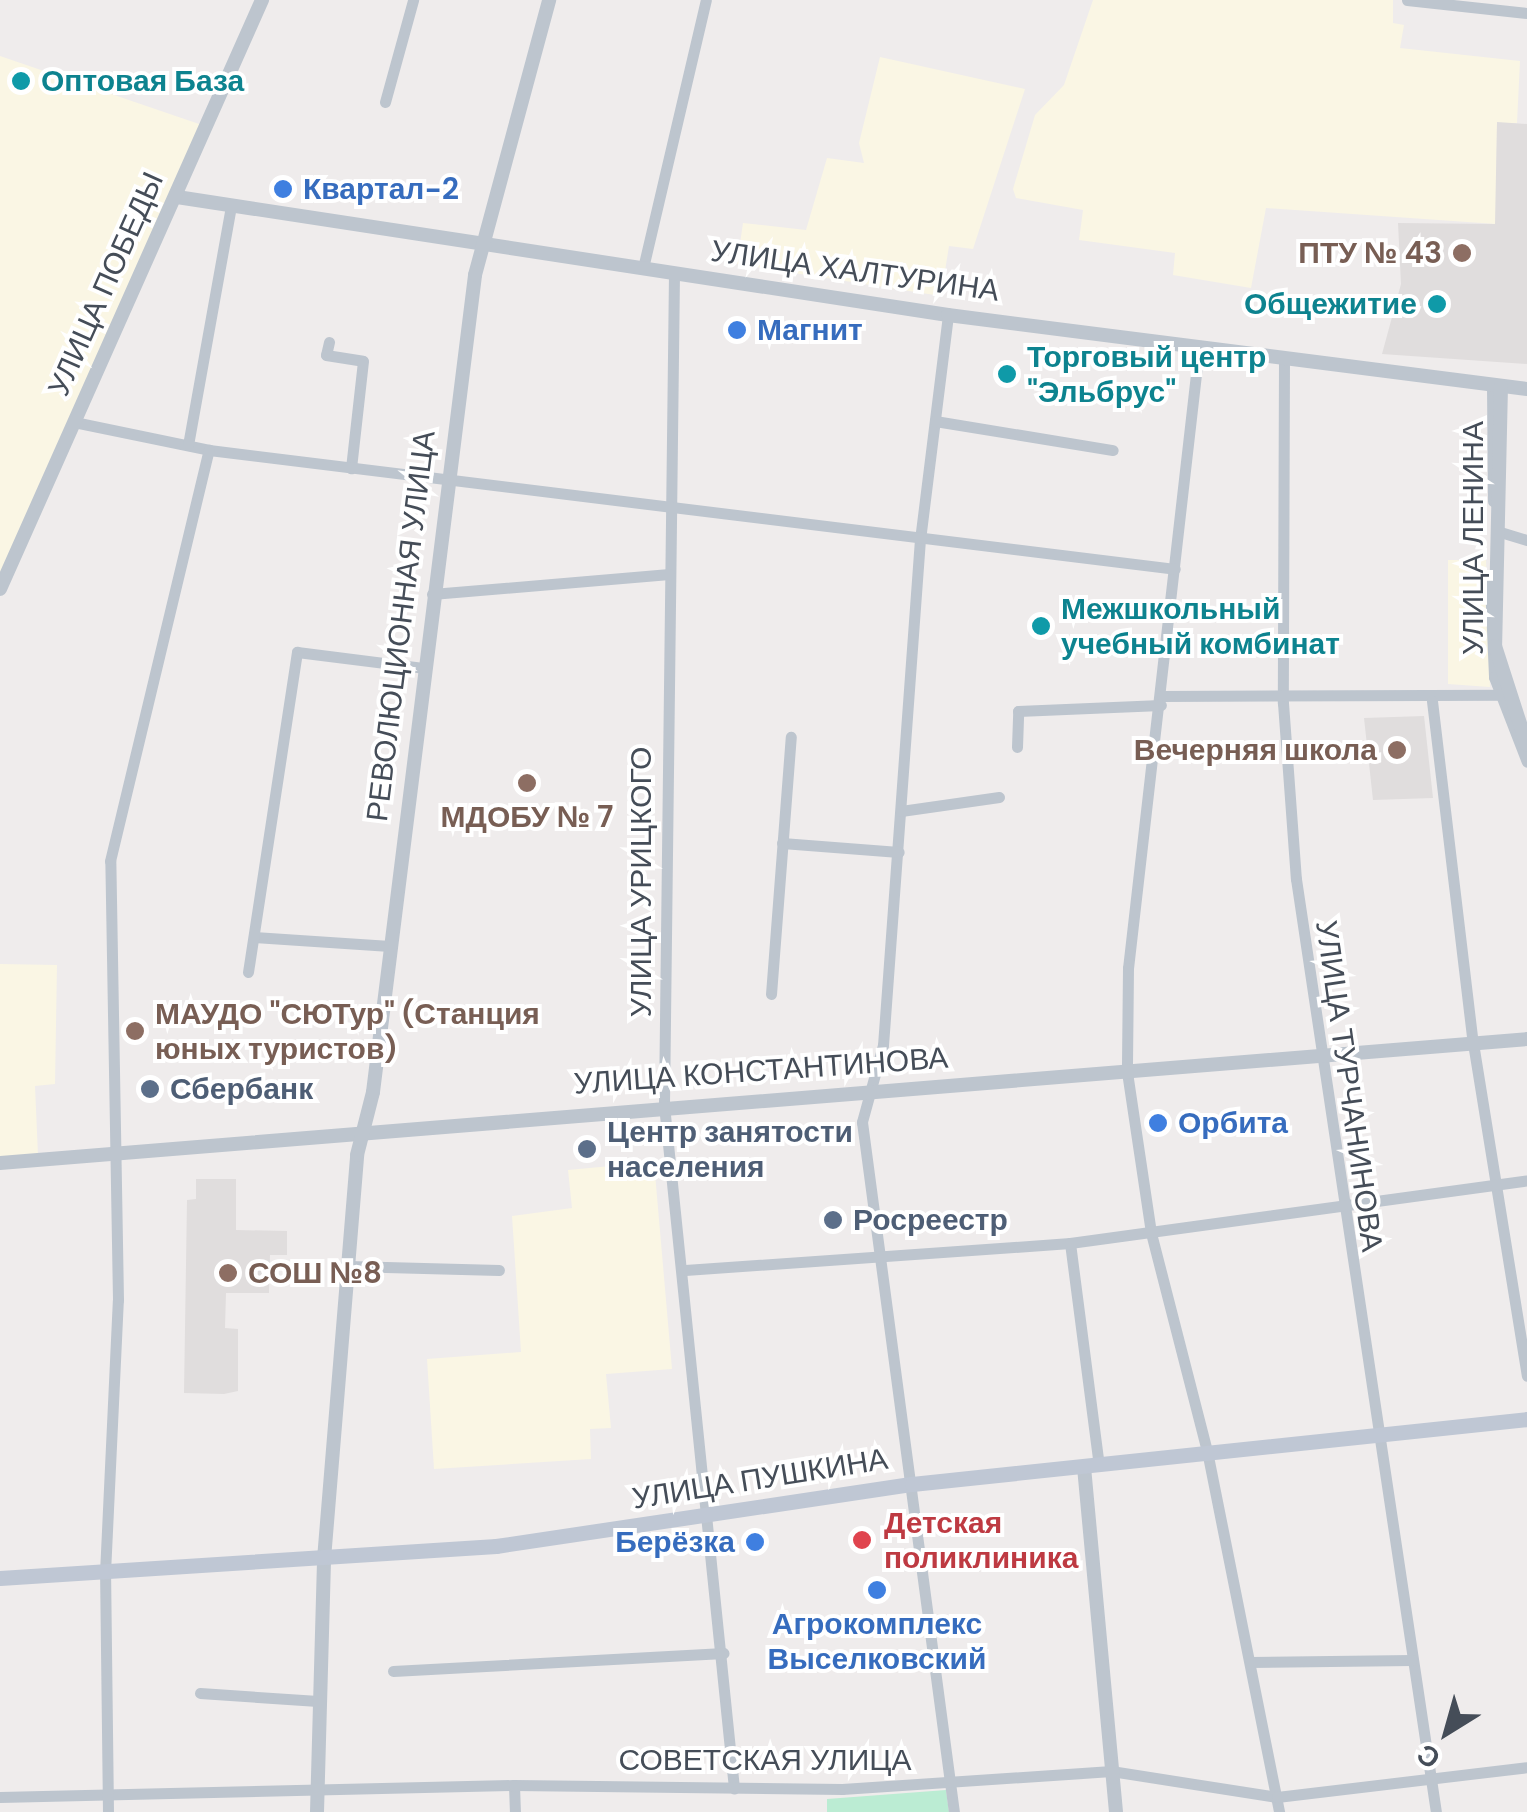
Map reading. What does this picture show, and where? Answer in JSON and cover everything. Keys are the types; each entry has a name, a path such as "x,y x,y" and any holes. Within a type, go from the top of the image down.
{"main road":[{"name":"УЛИЦА ПУШКИНА","path":"0,1578 324,1558 711,1515 912,1484 1527,1419"}],"street":[{"name":"УЛИЦА ПОБЕДЫ","path":"0,590 262,0"},
{"path":"385,102 412,0"},
{"name":"РЕВОЛЮЦИОННАЯ УЛИЦА","path":"317,1812 324,1558 348,1266 445,481 485,245 549,0"},
{"path":"642,268 706,0"},
{"path":"1407,0 1527,13"},
{"name":"УЛИЦА ХАЛТУРИНА","path":"177,196 948,314 1527,389"},
{"path":"188,445 231,205"},
{"name":"УЛИЦА УРИЦКОГО","path":"674,273 668,508 664,1105 686,1270 734,1788"},
{"path":"948,314 920,539 899,852 873,1088 862,1122 954,1812"},
{"path":"328,342 326,356 363,361 351,468"},
{"path":"1200,348 1128,968 1126,1072 1151,1232 1207,1451 1279,1812"},
{"name":"УЛИЦА ТУРЧАНИНОВА","path":"1284,360 1282,702 1338,1207 1436,1812"},
{"path":"1496,386 1488,627 1504,696 1527,762"},
{"name":"УЛИЦА ЛЕНИНА","path":"1496,386 1495,646 1504,696 1527,745"},
{"path":"935,421 1113,450"},
{"path":"74,422 208,450 1176,569"},
{"path":"108,1812 105,1573 116,1154 110,861 208,450"},
{"path":"1497,531 1527,540"},
{"path":"432,594 668,574"},
{"path":"248,972 298,652 424,668"},
{"path":"1018,748 1018,711 1162,701 1432,701 1504,696"},
{"path":"1432,701 1473,1043 1527,1376"},
{"path":"771,994 792,737"},
{"path":"901,811 999,797"},
{"path":"782,843 899,852"},
{"path":"254,937 390,946"},
{"name":"УЛИЦА КОНСТАНТИНОВА","path":"0,1162 873,1088 1527,1039"},
{"path":"686,1270 882,1260 1070,1243 1527,1180"},
{"path":"1070,1243 1092,1466 1116,1812"},
{"path":"348,1266 499,1270"},
{"path":"393,1671 724,1653"},
{"path":"1250,1662 1412,1660"},
{"path":"200,1693 318,1701"},
{"name":"СОВЕТСКАЯ УЛИЦА","path":"0,1797 514,1785 734,1788 950,1784 1111,1772 1277,1796 1527,1766"},
{"path":"514,1785 515,1812"}],"shaded area":[{"path":"1093,0 1393,0 1393,23 1404,25 1400,48 1520,61 1517,123 1497,123 1496,224 1266,208 1251,288 1173,275 1175,253 1079,240 1083,210 1016,198 1013,189 1035,115 1064,85"},
{"path":"0,56 202,125 0,574"},
{"path":"880,57 1025,89 973,249 949,246 941,296 737,264 743,223 806,230 827,158 864,163 859,143"},
{"name":"ПТУ № 43","path":"1497,122 1527,124 1527,364 1382,354 1401,284 1398,223 1495,224"},
{"path":"1448,560 1486,560 1490,687 1448,684"},
{"name":"Вечерняя школа","path":"1424,716 1433,798 1373,800 1364,718"},
{"path":"0,964 57,965 55,1084 35,1086 38,1155 0,1157"},
{"path":"654,1162 672,1369 606,1374 611,1428 590,1429 591,1459 434,1469 427,1359 521,1352 512,1216 572,1208 568,1170"},
{"name":"СОШ №8","path":"196,1179 236,1179 236,1230 287,1231 287,1255 270,1255 269,1293 226,1293 225,1328 238,1329 238,1391 224,1394 184,1393 187,1200 196,1199"}],"green space":[{"path":"946,1790 949,1812 827,1812 827,1799"}],"place":[{"name":"Оптовая База","path":"21,81"},
{"name":"Квартал-2","path":"283,189"},
{"name":"ПТУ № 43","path":"1462,253"},
{"name":"Общежитие","path":"1437,304"},
{"name":"Магнит","path":"737,330"},
{"name":"Торговый центр \"Эльбрус\"","path":"1007,374"},
{"name":"Межшкольный учебный комбинат","path":"1041,626"},
{"name":"Вечерняя школа","path":"1397,750"},
{"name":"МДОБУ № 7","path":"527,783"},
{"name":"МАУДО \"СЮТур\" (Станция юных туристов)","path":"135,1031"},
{"name":"Сбербанк","path":"150,1089"},
{"name":"Орбита","path":"1158,1123"},
{"name":"Центр занятости населения","path":"587,1149"},
{"name":"Росреестр","path":"833,1220"},
{"name":"СОШ №8","path":"228,1273"},
{"name":"Детская поликлиника","path":"862,1540"},
{"name":"Берёзка","path":"755,1542"},
{"name":"Агрокомплекс Выселковский","path":"877,1590"}]}
